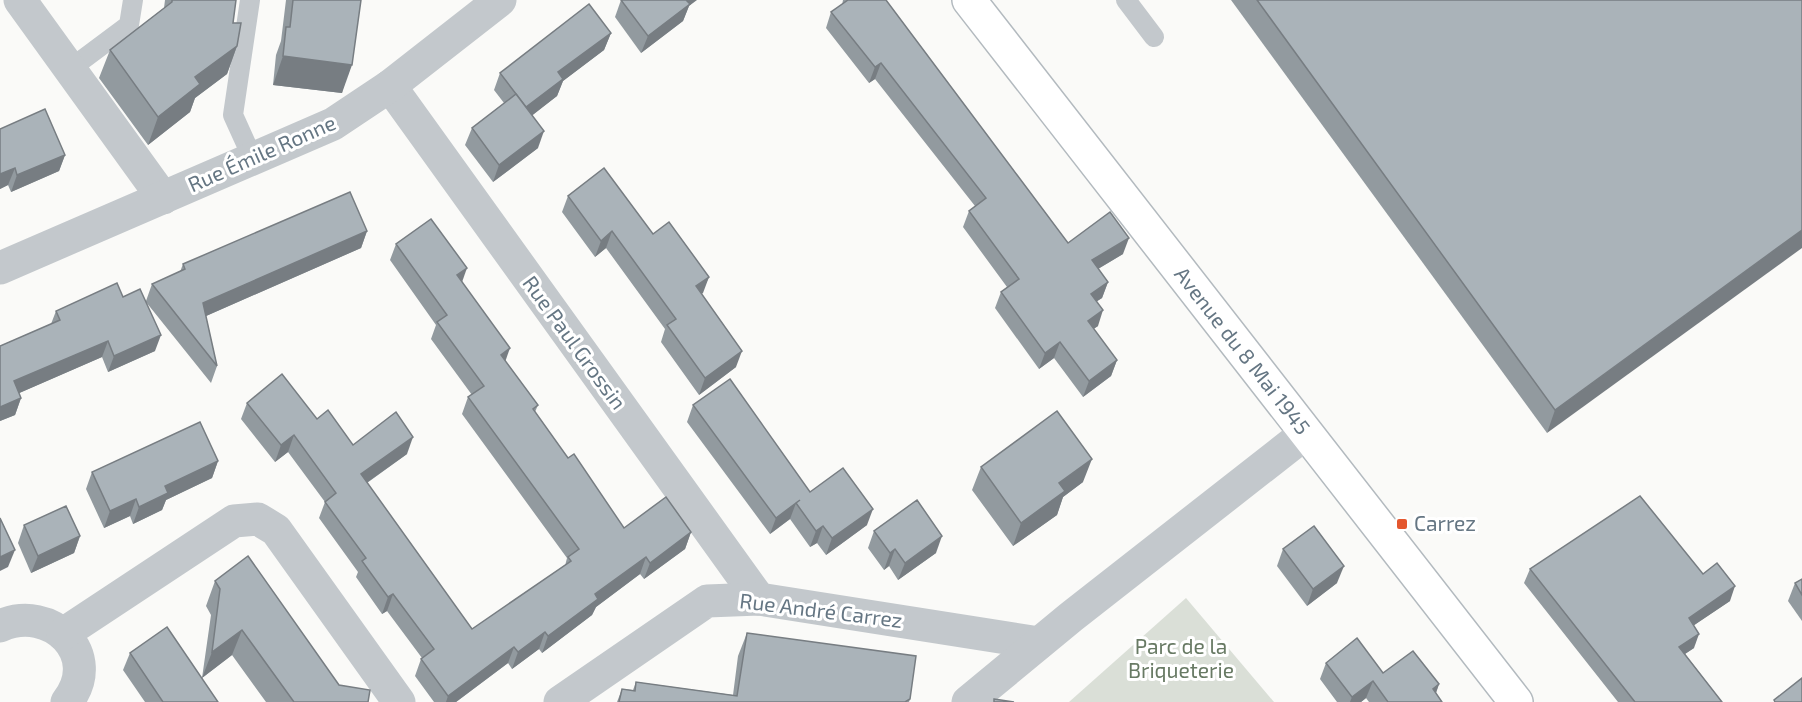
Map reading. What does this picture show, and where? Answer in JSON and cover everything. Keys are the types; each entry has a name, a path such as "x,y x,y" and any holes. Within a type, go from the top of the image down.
{"street":[{"path":"20,0 164,198"},
{"name":"Rue Émile Ronne","path":"0,268 333,124 390,86 500,0"},
{"name":"Avenue du 8 Mai 1945","path":"969,0 1516,702"},
{"name":"Rue Paul Grossin","path":"390,86 759,599"},
{"path":"968,702 1306,433"},
{"path":"63,634 234,521 258,519 276,530 399,702"},
{"name":"Rue André Carrez","path":"560,702 707,600 759,599 1040,643"},
{"path":"0,626 14,620 31,619 49,623 63,634 73,647 78,662 78,679 67,702"}],"lane":[{"path":"70,69 129,25 134,0"},
{"path":"250,0 233,115 253,159"},
{"path":"1126,0 1154,37"}],"green space":[{"name":"Parc de la Briqueterie","path":"1186,598 1274,702 1069,702"}],"building":[{"path":"172,0 236,0 233,23 241,23 237,46 195,77 200,84 158,117 110,50"},
{"path":"293,0 361,0 352,65 283,56 286,27 290,27"},
{"path":"621,0 686,0 690,4 648,36"},
{"path":"848,0 886,0 1068,243 1110,212 1129,238 1092,260 1108,282 1091,294 1103,310 1088,321 1117,360 1089,381 1060,342 1045,353 1001,292 1019,279 969,211 986,198 881,63 875,67 831,12"},
{"path":"1257,0 1802,0 1802,230 1555,410"},
{"path":"589,4 611,33 558,72 563,79 526,107 500,73"},
{"path":"516,94 544,131 499,165 472,128"},
{"path":"45,109 65,155 17,175 15,168 0,174 0,129"},
{"path":"604,168 653,234 669,222 709,277 696,286 742,351 705,378 667,325 676,319 612,231 601,241 568,196"},
{"path":"350,192 367,231 203,303 217,366 152,284 185,269 183,264"},
{"path":"431,219 467,268 457,275 510,348 501,355 538,405 533,409 568,458 574,454 624,528 666,497 691,532 650,563 646,557 595,594 598,599 548,636 545,632 518,652 514,647 448,696 421,659 434,649 393,594 388,597 362,561 366,558 325,502 336,493 294,435 281,445 247,403 282,374 317,419 328,410 353,445 396,412 413,437 361,474 472,629 571,561 568,557 579,549 468,397 484,386 437,322 447,315 396,244"},
{"path":"117,283 123,297 140,289 161,335 114,356 108,341 14,381 21,398 0,407 0,346 60,320 56,311"},
{"path":"730,379 810,492 843,468 873,509 832,538 823,526 816,531 796,503 776,518 693,405"},
{"path":"1057,411 1092,459 1059,483 1065,491 1021,523 981,467"},
{"path":"200,422 218,461 165,486 168,493 139,507 136,499 110,511 92,472"},
{"path":"1640,496 1703,574 1717,563 1735,586 1689,618 1699,634 1679,647 1722,702 1635,702 1530,569"},
{"path":"917,500 942,536 905,563 895,549 890,553 874,531"},
{"path":"66,506 80,536 38,556 24,525"},
{"path":"0,518 15,550 0,557"},
{"path":"1314,526 1344,566 1313,589 1283,549"},
{"path":"248,556 339,685 370,690 368,702 294,702 242,630 212,652 220,589 215,581"},
{"path":"1802,579 1802,595 1795,583"},
{"path":"167,627 218,702 163,702 130,653"},
{"path":"747,633 916,656 910,699 905,702 619,702 622,689 635,691 636,682 737,696"},
{"path":"1357,638 1383,673 1413,651 1439,684 1433,689 1442,702 1388,702 1373,681 1352,697 1326,663"},
{"path":"1802,678 1802,702 1775,702 1774,700"},
{"path":"994,699 1014,702 994,702"}],"place":[{"name":"Carrez","path":"1402,524"}]}
